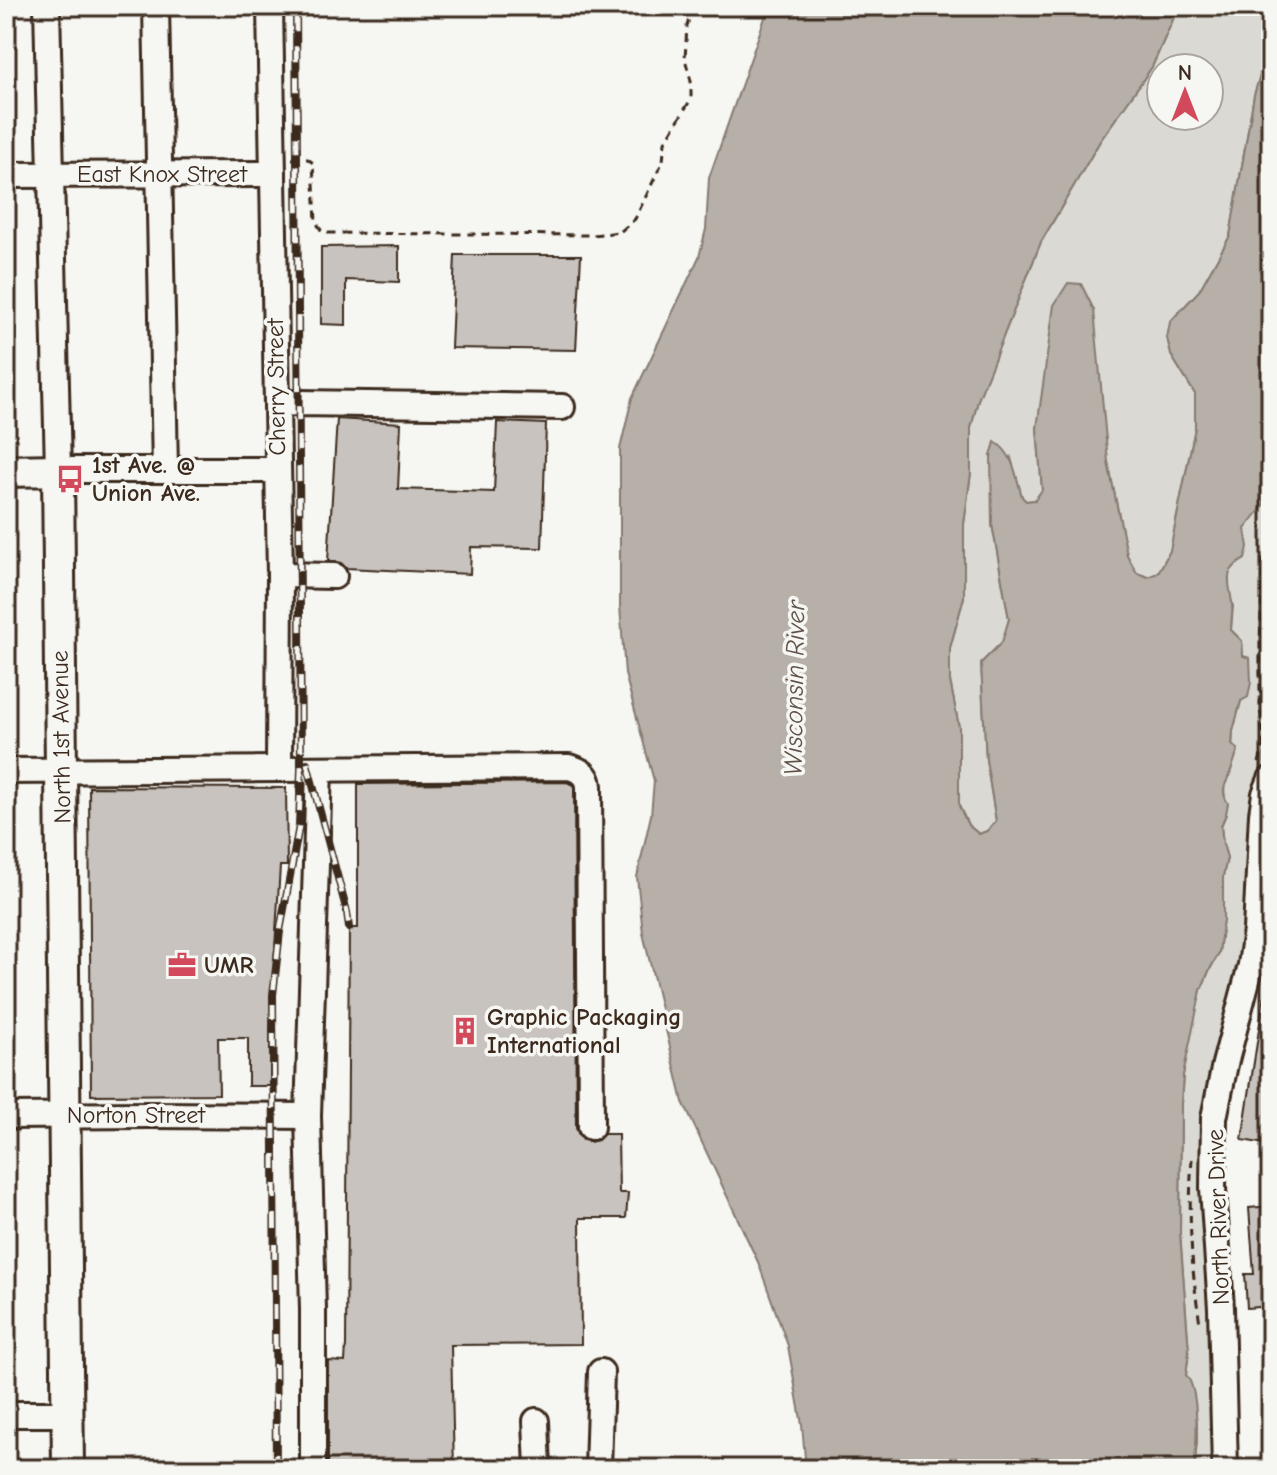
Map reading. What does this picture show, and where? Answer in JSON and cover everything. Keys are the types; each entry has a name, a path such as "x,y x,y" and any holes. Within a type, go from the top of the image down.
{"main road":[{"path":"6,471 58,470"},
{"name":"North 1st Avenue","path":"58,470 68,1469"}],"street":[{"name":"North 1st Avenue","path":"47,6 58,470"},
{"path":"156,6 165,470"},
{"name":"Cherry Street","path":"270,6 280,575 279,768"},
{"name":"East Knox Street","path":"6,175 158,174 272,166"},
{"path":"277,404 562,407"},
{"path":"58,470 278,470"},
{"path":"280,575 334,576"},
{"path":"6,771 569,767 579,770 588,780 590,798 591,1127"},
{"path":"313,1469 308,1116 319,769"},
{"name":"North River Drive","path":"1225,1469 1221,1308 1212,1157 1214,1118 1251,965 1256,930 1262,814 1271,779"},
{"name":"Norton Street","path":"6,1116 308,1116"},
{"path":"598,1469 601,1372"},
{"path":"6,1414 68,1414"},
{"path":"536,1421 538,1469"}],"path":[{"path":"272,166 308,159 313,163 316,222 321,230 328,233 593,235 620,232 635,219 663,161 665,142 691,99 691,81 685,59 687,26 693,6"},
{"path":"1271,535 1263,561 1260,644 1263,747 1271,759"}],"shaded area":[{"path":"1179,6 1271,6 1271,41 1254,95 1230,236 1199,291 1170,322 1171,355 1195,394 1195,428 1170,551 1158,573 1148,577 1136,573 1127,555 1108,462 1037,428 1042,490 1035,500 1026,501 1022,497 1011,458 992,524 1009,619 1003,642 981,663 986,760 996,821 987,831 979,834 968,825 959,806 959,727 950,681 950,648 964,597 964,524 971,473 971,428 978,400 1041,242 1100,141 1145,77 1145,132 1225,132 1225,52 1159,52"},
{"path":"1271,463 1271,577 1264,628 1267,736 1242,958 1204,1108 1201,1143 1217,1469 1194,1469 1197,1421 1186,1375 1189,1352 1180,1233 1183,1075 1201,990 1219,953 1223,919 1223,876 1227,858 1221,826 1226,814 1224,786 1231,773 1233,731 1241,701 1243,656 1242,641 1231,630 1233,606 1229,571 1247,536 1244,529 1264,505"}],"water":[{"name":"Wisconsin River","path":"769,6 1179,6 1159,52 1145,52 1145,77 1100,141 1041,242 978,400 971,428 971,473 964,524 964,597 950,648 950,681 959,727 959,806 968,825 979,834 987,831 996,821 986,760 981,663 1002,642 1009,619 992,524 991,456 995,442 1010,459 1022,497 1026,501 1035,500 1042,490 1037,428 1054,305 1068,283 1081,284 1094,310 1108,462 1127,555 1137,573 1148,577 1158,573 1170,551 1195,428 1195,394 1171,355 1167,338 1170,322 1199,291 1230,236 1254,95 1271,41 1271,463 1264,505 1245,529 1248,547 1245,559 1233,568 1229,578 1231,630 1242,641 1243,656 1250,658 1251,682 1248,697 1241,701 1233,731 1232,745 1238,749 1224,790 1228,803 1221,826 1227,858 1223,876 1219,953 1201,990 1183,1075 1181,1104 1180,1233 1189,1352 1186,1375 1194,1393 1196,1420 1194,1469 806,1469 802,1425 788,1346 758,1262 683,1102 643,933 637,877 651,815 654,781 625,674 620,606 620,449 632,398 699,257 706,229 709,178"}],"building":[{"path":"399,246 399,282 346,280 346,325 321,324 321,247"},
{"path":"455,255 581,255 576,350 451,348"},
{"path":"337,419 401,423 398,489 494,492 497,422 546,424 542,548 471,547 470,574 346,568 341,563 328,561"},
{"name":"Graphic Packaging International","path":"567,782 574,787 576,1128 583,1140 590,1142 604,1134 618,1134 619,1193 628,1193 626,1218 580,1218 581,1344 451,1345 454,1469 328,1469 328,1361 345,1362 346,1345 349,928 358,928 358,784"},
{"name":"UMR","path":"89,787 286,788 287,866 280,866 270,1031 270,1086 248,1086 248,1038 218,1038 219,1094 91,1095"},
{"path":"1264,997 1271,997 1271,1145 1242,1140"},
{"path":"1271,1206 1271,1306 1247,1308 1245,1274 1254,1274 1249,1208"}],"railway":[{"path":"276,1469 273,995 280,931 299,826 301,769 296,6"},
{"path":"307,763 349,928"}],"place":[{"name":"1st Ave. @ Union Ave.","path":"70,479"},
{"name":"UMR","path":"182,965"},
{"name":"Graphic Packaging International","path":"465,1031"}]}
